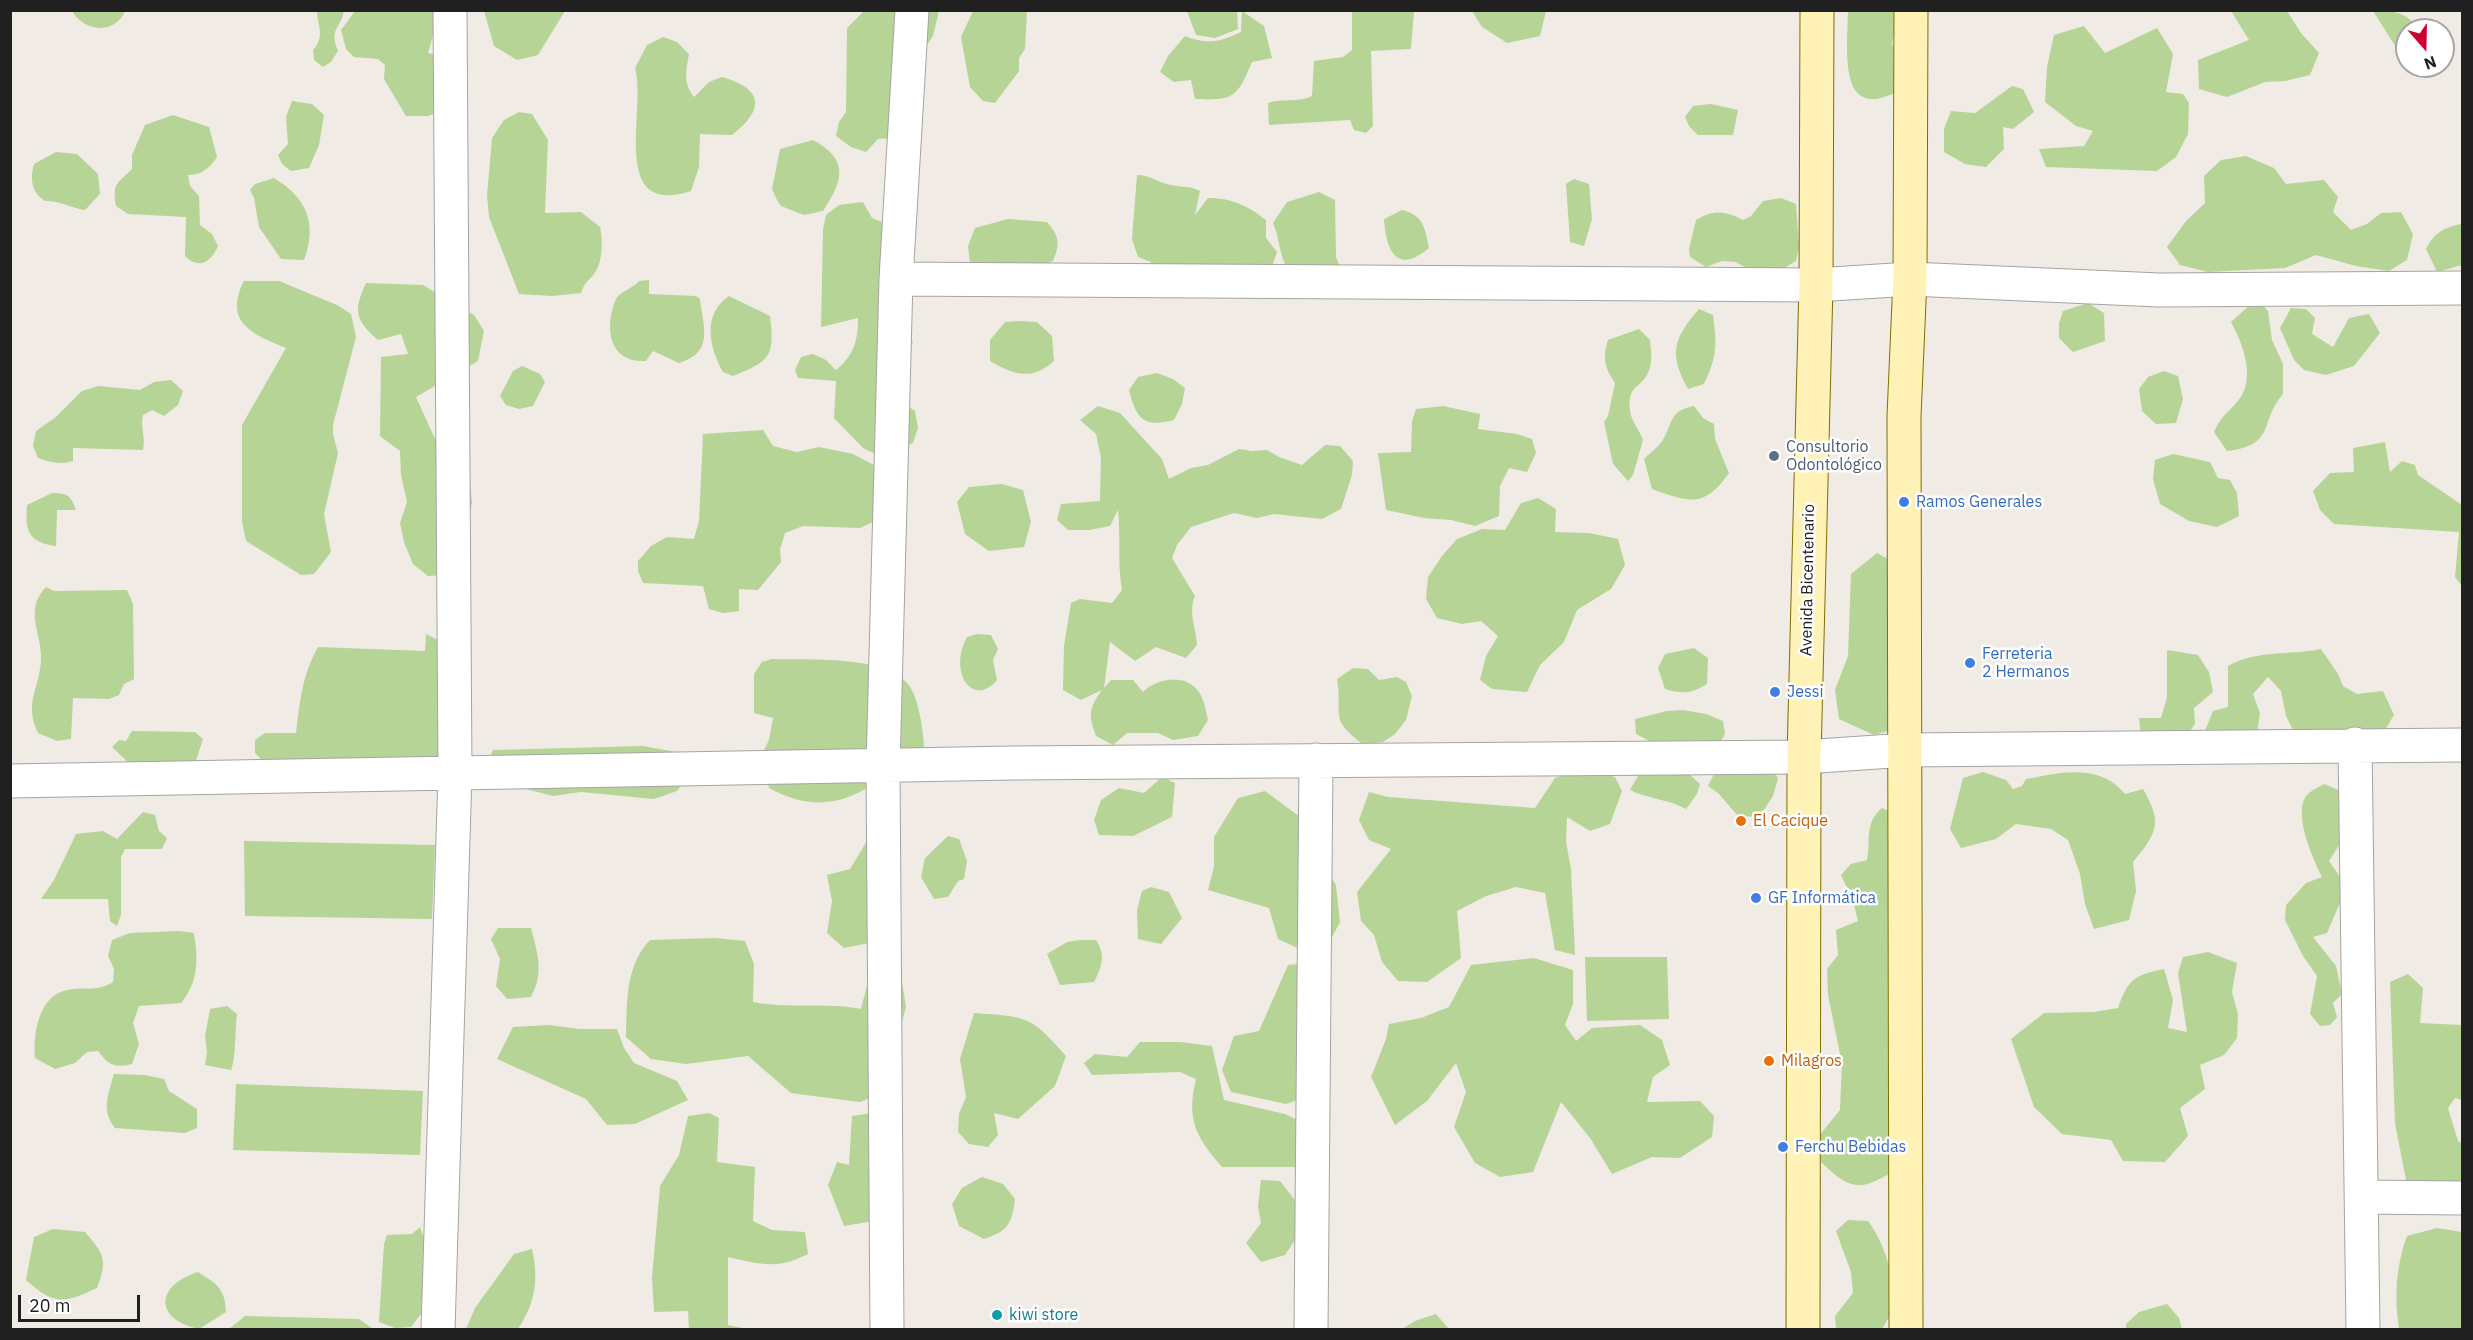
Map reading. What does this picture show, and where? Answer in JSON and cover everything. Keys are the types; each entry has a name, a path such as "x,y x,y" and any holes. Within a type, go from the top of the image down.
{"street":[{"path":"438,1329 455,773 450,10"},
{"path":"887,1329 883,767 896,279 912,10"},
{"name":"Avenida Bicentenario","path":"1803,1329 1804,757 1816,285 1818,10"},
{"path":"1906,1329 1904,416 1910,279 1911,10"},
{"path":"896,279 1816,285 1910,279 2159,290 2463,288"},
{"path":"10,781 1013,763 1804,757 1906,750 2355,744 2463,745"},
{"path":"2355,744 2363,1329"},
{"path":"1311,1329 1316,760"},
{"path":"2362,1197 2463,1198"}],"green space":[{"path":"484,10 565,11 538,55 517,60 494,46"},
{"path":"72,11 125,11 114,24 99,28 84,23"},
{"path":"317,11 344,11 335,33 338,51 331,62 323,67 314,60 313,50 320,35"},
{"path":"355,11 440,11 428,53 440,56 446,109 428,116 406,116 384,79 385,65 378,59 354,57 346,49 341,30"},
{"path":"864,11 939,11 933,36 923,51 895,138 878,139 866,152 851,147 836,136 839,122 846,112 847,28"},
{"path":"973,11 1027,11 1025,49 1019,58 1019,71 995,103 983,101 970,87 961,37"},
{"path":"1187,11 1237,11 1238,29 1215,38 1196,35"},
{"path":"1242,11 1264,26 1272,58 1252,62 1238,90 1233,94 1219,99 1195,99 1191,80 1174,82 1160,72 1168,56 1185,36 1200,41 1213,41 1241,32"},
{"path":"1352,11 1414,11 1411,49 1371,51 1373,126 1366,133 1354,130 1350,120 1269,125 1268,103 1312,96 1314,61 1343,57 1352,50"},
{"path":"1472,11 1546,11 1540,36 1507,43 1482,27"},
{"path":"1848,11 1898,11 1892,44 1901,61 1907,86 1885,97 1869,99 1858,93 1851,82 1848,66"},
{"path":"2231,11 2287,11 2301,33 2319,53 2310,75 2285,81 2265,82 2227,97 2199,89 2198,60 2249,40"},
{"path":"2373,11 2399,13 2408,18 2395,18 2395,45"},
{"path":"2084,26 2105,53 2157,28 2173,54 2166,92 2183,94 2189,103 2188,134 2176,157 2157,171 2046,167 2039,149 2084,146 2093,131 2076,126 2045,102 2047,67 2054,35"},
{"path":"663,37 677,42 689,54 687,81 694,97 709,82 722,77 746,88 755,101 750,117 732,135 700,134 699,167 691,191 665,195 649,189 640,175 636,155 635,68 647,45"},
{"path":"2012,86 2023,89 2034,112 2013,129 2003,127 2004,149 1986,167 1965,164 1944,152 1944,129 1951,111 1975,113"},
{"path":"292,101 312,104 324,115 319,145 309,168 291,171 282,164 278,155 288,144 286,117"},
{"path":"1711,104 1738,110 1733,135 1698,135 1689,126 1685,117 1693,106"},
{"path":"519,112 532,114 548,140 545,213 581,212 600,227 601,258 597,269 581,293 552,296 519,294 489,217 487,195 492,138 504,120"},
{"path":"173,115 209,127 217,157 204,170 188,175 190,186 199,196 200,225 212,234 218,246 208,260 200,263 195,263 185,256 186,217 128,214 116,206 115,188 132,169 132,155 145,125"},
{"path":"813,140 833,155 838,163 838,181 823,211 804,215 781,206 772,189 780,149"},
{"path":"56,152 77,154 98,174 100,194 85,210 45,201 34,189 32,175 34,164"},
{"path":"2246,156 2274,168 2286,184 2324,180 2338,197 2333,212 2351,230 2367,224 2381,213 2401,212 2413,234 2407,260 2389,271 2356,266 2316,255 2285,268 2208,272 2180,265 2167,247 2186,221 2205,203 2204,176 2221,160"},
{"path":"1137,175 1200,191 1195,215 1208,198 1216,198 1238,203 1266,220 1266,238 1277,252 1269,275 1151,275 1151,262 1138,257 1132,239"},
{"path":"274,178 294,194 306,212 310,234 304,260 281,259 259,227 254,198 250,190 255,184"},
{"path":"1574,179 1589,184 1592,219 1584,246 1570,242 1566,184"},
{"path":"1319,192 1335,200 1336,257 1343,274 1288,270 1283,259 1273,223 1287,202"},
{"path":"1781,198 1796,204 1799,247 1796,261 1781,270 1751,271 1736,262 1722,261 1706,267 1690,257 1689,249 1696,220 1708,214 1720,212 1743,220 1751,216 1763,201"},
{"path":"863,202 872,218 897,228 907,326 913,343 884,358 900,401 915,411 918,428 913,443 884,458 863,448 834,418 836,381 798,378 795,370 801,357 813,354 826,360 836,370 847,359 854,347 858,318 821,327 823,229 826,215 839,205"},
{"path":"1402,210 1419,219 1429,248 1409,259 1395,256 1387,241 1385,231 1384,219"},
{"path":"1008,219 1047,222 1058,241 1053,261 1031,270 1011,274 991,272 970,263 968,246 975,228"},
{"path":"2462,224 2462,265 2437,272 2426,249 2440,232"},
{"path":"649,280 649,294 696,296 700,299 704,329 702,345 698,352 679,363 653,351 646,361 624,357 613,343 610,323 615,301 639,281"},
{"path":"244,281 279,281 337,305 351,314 356,337 333,425 338,453 324,514 331,552 314,574 301,575 246,541 242,521 242,425 286,348 262,337 244,325 237,307 238,295"},
{"path":"366,283 423,285 474,315 484,331 478,361 416,397 435,439 468,464 472,503 466,528 448,575 428,576 413,564 404,542 400,523 407,502 401,475 400,451 380,436 381,357 408,354 401,334 378,340 361,321 358,308"},
{"path":"729,296 770,316 772,341 767,356 762,361 733,376 723,372 718,362 711,331 715,312 720,303"},
{"path":"2088,303 2104,313 2105,341 2073,352 2059,338 2059,323 2063,311"},
{"path":"2251,304 2262,304 2268,311 2272,340 2283,364 2283,394 2275,405 2260,438 2243,448 2227,451 2214,432 2222,418 2243,393 2247,373 2240,341 2231,322"},
{"path":"2291,308 2306,309 2315,318 2312,334 2333,347 2349,318 2369,314 2380,333 2354,366 2326,375 2304,370 2294,360 2280,328"},
{"path":"1699,309 1713,315 1715,351 1704,384 1688,389 1678,365 1677,346 1684,329"},
{"path":"1005,322 1037,322 1052,336 1054,361 1038,371 1023,374 1007,370 990,361 990,340"},
{"path":"1639,329 1650,340 1651,361 1648,373 1631,396 1630,414 1643,440 1633,475 1628,481 1613,464 1604,422 1608,416 1615,383 1607,368 1605,352 1608,340"},
{"path":"522,366 540,374 545,382 533,406 519,409 506,405 500,396 513,371"},
{"path":"2164,371 2178,376 2183,399 2176,423 2156,424 2142,411 2139,389 2148,377"},
{"path":"1157,373 1173,379 1185,388 1182,404 1174,420 1155,423 1148,422 1138,414 1129,390 1138,377"},
{"path":"171,380 183,391 178,405 164,416 152,410 143,415 143,450 73,448 73,461 64,463 38,458 33,446 36,431 56,417 82,391 98,386 140,390 154,382"},
{"path":"1098,406 1120,413 1162,459 1169,479 1191,468 1208,465 1239,449 1267,450 1302,465 1325,445 1340,446 1353,461 1352,475 1341,509 1322,519 1274,514 1257,518 1234,513 1191,527 1177,545 1172,558 1195,596 1192,614 1197,645 1186,658 1156,647 1135,661 1110,642 1104,688 1111,680 1133,680 1143,692 1163,681 1187,682 1199,692 1208,720 1198,736 1173,740 1158,733 1127,733 1113,745 1096,736 1091,717 1094,702 1102,690 1081,700 1063,690 1064,646 1071,603 1080,599 1112,603 1122,590 1118,510 1110,526 1089,530 1068,530 1057,520 1061,504 1100,501 1101,458 1096,434 1080,420"},
{"path":"1443,406 1480,414 1478,429 1517,434 1532,439 1536,453 1527,472 1509,468 1500,486 1499,516 1475,526 1386,510 1378,453 1411,452 1412,421 1416,409"},
{"path":"1694,406 1703,418 1714,424 1715,439 1729,473 1712,493 1695,499 1686,499 1652,489 1644,459 1662,441 1677,413"},
{"path":"763,430 773,446 797,452 819,447 853,454 874,465 888,484 875,521 860,528 803,526 785,533 780,549 781,562 758,590 739,589 739,611 723,613 709,609 703,586 643,583 638,571 638,561 651,546 667,537 694,539 699,521 703,434"},
{"path":"2385,442 2390,472 2402,461 2415,465 2418,475 2462,505 2461,585 2455,577 2459,532 2334,524 2320,510 2313,491 2330,473 2354,472 2353,448"},
{"path":"2173,454 2210,462 2218,478 2230,480 2237,493 2239,516 2217,527 2189,521 2160,504 2153,479 2155,460"},
{"path":"1002,484 1023,490 1031,522 1024,547 989,551 965,534 957,502 969,487"},
{"path":"52,493 68,496 76,510 57,510 56,546 39,542 34,538 30,534 27,522 27,505"},
{"path":"1538,498 1556,509 1555,532 1589,533 1618,539 1625,565 1611,589 1577,610 1564,642 1540,665 1527,692 1492,689 1480,680 1486,656 1498,636 1481,621 1462,624 1437,618 1426,599 1428,577 1457,539 1482,529 1505,530 1521,503"},
{"path":"1877,553 1899,565 1908,725 1874,735 1839,719 1835,690 1848,656 1851,574"},
{"path":"46,587 54,591 127,590 133,604 134,679 124,684 119,695 109,699 73,698 71,739 57,741 38,733 32,712 41,657 35,612 39,596"},
{"path":"426,634 448,645 442,762 264,762 255,753 255,740 265,733 296,733 305,678 318,647 425,651"},
{"path":"977,634 991,635 998,649 993,660 997,680 988,688 979,690 972,688 966,682 960,662 967,637"},
{"path":"1694,648 1708,658 1707,684 1686,692 1665,689 1658,668 1665,654"},
{"path":"2321,649 2338,674 2343,686 2357,694 2383,691 2394,715 2382,735 2298,740 2286,716 2281,691 2268,677 2253,694 2260,713 2256,740 2205,731 2213,711 2228,707 2228,666 2251,657"},
{"path":"2167,650 2198,655 2209,672 2213,692 2194,708 2195,724 2185,738 2141,737 2139,718 2161,718 2167,697"},
{"path":"772,659 844,661 882,668 897,675 908,684 915,697 924,746 888,774 852,796 833,801 814,802 792,798 769,788 762,754 769,740 773,718 754,713 754,674 762,662"},
{"path":"1353,668 1368,669 1379,680 1397,677 1406,682 1412,696 1406,720 1395,734 1383,742 1363,744 1341,722 1337,679"},
{"path":"1683,710 1706,714 1723,721 1725,734 1720,743 1661,747 1636,734 1635,719 1667,711"},
{"path":"132,731 195,732 203,739 193,770 130,764 112,747 119,740 126,741"},
{"path":"643,746 682,753 695,769 677,791 654,799 581,792 553,796 495,781 486,767 493,750"},
{"path":"1676,762 1700,784 1697,794 1686,809 1630,790 1645,764"},
{"path":"1772,766 1778,779 1773,796 1760,816 1739,817 1718,793 1708,786 1716,770"},
{"path":"1576,771 1597,772 1615,777 1622,791 1610,824 1590,831 1567,817 1566,842 1571,869 1575,955 1555,950 1545,893 1516,887 1486,896 1457,911 1461,958 1427,982 1398,981 1382,962 1374,935 1361,921 1357,892 1391,849 1369,840 1359,820 1369,792 1388,797 1535,808 1555,778"},
{"path":"1983,772 2006,780 2013,789 2022,786 2026,779 2080,772 2104,778 2115,784 2125,794 2143,789 2155,819 2148,843 2133,862 2136,891 2129,920 2094,929 2085,904 2080,874 2068,840 2051,829 2016,824 1996,839 1961,848 1950,829 1963,778"},
{"path":"1162,777 1175,783 1172,817 1133,836 1099,835 1094,820 1101,800 1119,788 1144,793"},
{"path":"2324,784 2339,790 2347,811 2345,836 2329,861 2343,881 2342,898 2327,933 2313,937 2336,966 2342,994 2333,1003 2337,1017 2330,1025 2320,1026 2310,1014 2317,976 2303,956 2285,920 2286,905 2306,883 2322,877 2305,835 2302,811 2303,801 2308,794"},
{"path":"1265,791 1319,831 1315,851 1336,885 1340,922 1329,943 1306,952 1278,939 1269,908 1208,890 1214,867 1214,837 1238,798"},
{"path":"1882,808 1893,813 1894,962 1888,991 1888,1020 1894,1089 1896,1170 1873,1182 1857,1185 1841,1179 1821,1162 1818,1137 1840,1110 1842,1064 1828,995 1827,969 1838,955 1836,930 1858,921 1853,900 1841,875 1851,864 1867,860 1870,826"},
{"path":"143,812 155,815 159,831 167,838 162,849 125,849 121,857 121,915 117,926 110,921 108,899 41,899 54,880 76,834 103,831 117,839"},
{"path":"870,836 884,940 844,948 827,933 832,901 827,875 850,869"},
{"path":"948,836 959,839 967,861 964,879 958,881 948,897 934,899 921,877 925,858"},
{"path":"244,841 435,845 432,919 245,916"},
{"path":"1151,887 1169,892 1182,918 1161,944 1138,939 1137,910 1142,891"},
{"path":"498,928 531,928 538,955 539,971 531,997 507,999 496,986 500,959 491,939"},
{"path":"179,931 194,933 196,970 191,987 181,1003 139,1006 133,1023 139,1044 132,1064 121,1066 112,1064 105,1060 98,1051 87,1052 75,1063 55,1069 35,1058 35,1039 39,1018 49,1000 67,990 95,988 113,982 114,969 108,956 112,940 130,933"},
{"path":"715,938 745,941 754,964 753,1002 780,1005 861,1009 871,970 897,950 906,1007 882,1093 860,1102 791,1093 748,1056 686,1064 651,1059 626,1037 627,998 632,973 642,950 650,940"},
{"path":"1096,940 1099,945 1102,961 1097,977 1094,982 1060,985 1047,954 1067,942"},
{"path":"2208,952 2237,963 2232,992 2238,1014 2237,1038 2224,1055 2200,1065 2205,1089 2180,1108 2188,1136 2165,1162 2123,1161 2111,1140 2062,1134 2034,1107 2011,1039 2044,1013 2094,1012 2118,1008 2129,984 2139,976 2164,969 2173,1000 2168,1028 2187,1032 2178,973 2183,957"},
{"path":"1585,957 1667,957 1669,1019 1587,1021"},
{"path":"1534,958 1573,970 1573,1004 1565,1025 1576,1041 1592,1028 1640,1025 1662,1040 1670,1065 1653,1077 1647,1102 1700,1101 1714,1116 1712,1137 1680,1158 1652,1157 1612,1174 1590,1138 1561,1102 1533,1172 1500,1177 1475,1163 1454,1127 1466,1092 1456,1063 1427,1101 1395,1125 1371,1077 1386,1039 1389,1024 1421,1018 1449,1007 1471,965"},
{"path":"1298,964 1306,1097 1286,1104 1231,1092 1222,1070 1234,1036 1259,1031 1288,965"},
{"path":"2408,974 2423,988 2420,1023 2462,1025 2462,1100 2455,1098 2448,1108 2458,1141 2462,1143 2462,1215 2443,1215 2406,1180 2395,1123 2390,982"},
{"path":"227,1006 237,1014 235,1052 231,1070 205,1065 207,1052 205,1036 210,1009"},
{"path":"974,1013 1006,1016 1027,1021 1044,1033 1066,1056 1055,1086 1018,1119 994,1113 998,1135 988,1147 969,1144 958,1132 959,1114 966,1097 960,1059"},
{"path":"549,1025 579,1029 617,1029 624,1048 634,1063 677,1081 688,1100 635,1124 607,1125 586,1099 497,1059 513,1027"},
{"path":"1140,1042 1180,1042 1212,1046 1224,1100 1285,1114 1310,1126 1297,1167 1222,1167 1195,1127 1192,1106 1196,1079 1180,1072 1092,1075 1084,1063 1095,1054 1127,1057"},
{"path":"114,1074 145,1075 164,1079 169,1091 197,1109 197,1128 185,1133 115,1128 107,1109"},
{"path":"236,1084 423,1091 420,1155 233,1150"},
{"path":"709,1113 719,1118 717,1162 755,1167 753,1221 772,1230 805,1232 808,1254 797,1259 768,1264 728,1257 728,1325 748,1329 689,1329 688,1311 654,1312 652,1278 660,1186 679,1155 688,1116"},
{"path":"872,1113 874,1221 844,1226 828,1185 837,1162 849,1165 852,1116"},
{"path":"982,1177 1003,1184 1015,1199 1010,1221 1004,1229 984,1239 959,1226 952,1204 962,1188"},
{"path":"1261,1180 1280,1181 1298,1204 1305,1225 1285,1255 1261,1262 1246,1243 1261,1223 1258,1206"},
{"path":"1848,1220 1868,1221 1887,1260 1898,1302 1882,1329 1836,1329 1835,1316 1853,1293 1851,1272 1836,1231"},
{"path":"420,1227 425,1241 421,1314 411,1327 395,1328 379,1322 384,1244 387,1235 412,1234"},
{"path":"2437,1228 2462,1232 2462,1329 2399,1329 2397,1282 2400,1258 2407,1236"},
{"path":"53,1229 85,1232 96,1246 103,1264 97,1288 76,1297 59,1299 44,1294 26,1280 34,1237"},
{"path":"532,1249 535,1271 534,1291 524,1320 518,1329 466,1329 475,1308 514,1254"},
{"path":"198,1272 222,1292 226,1312 199,1329 174,1318 167,1310 166,1302 168,1293 174,1285"},
{"path":"2167,1304 2179,1318 2182,1329 2126,1329 2126,1324 2139,1312"},
{"path":"1436,1314 1449,1329 1402,1329 1415,1321"},
{"path":"245,1316 359,1319 373,1329 229,1329"}],"place":[{"name":"Consultorio Odontológico","path":"1774,456"},
{"name":"Ramos Generales","path":"1904,502"},
{"name":"Ferreteria 2 Hermanos","path":"1970,663"},
{"name":"Jessi","path":"1775,692"},
{"name":"El Cacique","path":"1741,821"},
{"name":"GF Informática","path":"1756,898"},
{"name":"Milagros","path":"1769,1061"},
{"name":"Ferchu Bebidas","path":"1783,1147"},
{"name":"kiwi store","path":"997,1315"}]}
